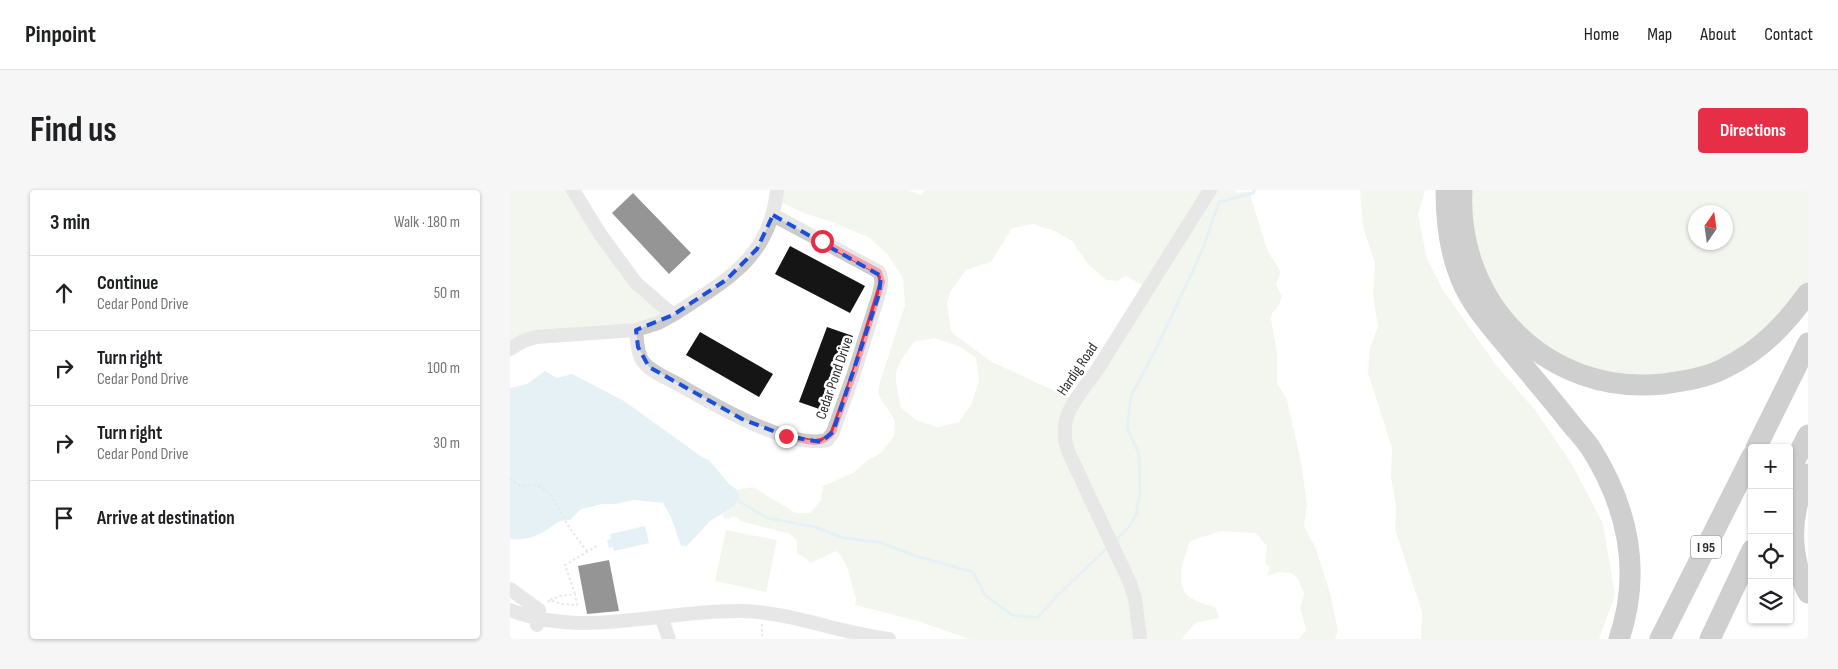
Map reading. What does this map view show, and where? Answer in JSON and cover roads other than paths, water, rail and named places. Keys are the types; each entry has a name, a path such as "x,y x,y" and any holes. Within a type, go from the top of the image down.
{"highway":[{"path":"1446,190 1446,218 1451,250 1461,279 1477,310 1589,446 1605,472 1618,502 1627,534 1632,570 1628,603 1619,639"},
{"path":"1462,190 1463,229 1471,262 1484,291 1500,316 1517,336 1556,364 1605,382 1653,385 1700,378 1724,369 1759,348 1774,335 1787,321 1808,292"},
{"path":"1758,444 1808,343"},
{"path":"1793,464 1808,435"},
{"name":"I 95","path":"1660,639 1748,464"},
{"path":"1808,474 1794,517 1793,538 1796,560 1808,593"},
{"path":"1710,639 1748,558"}],"street":[{"path":"572,190 600,234 636,283 673,315"},
{"path":"510,349 523,341 536,337 636,330 673,315 726,280 757,250 773,215 777,190"},
{"name":"Hardig Road","path":"1140,639 1135,598 1115,549 1106,534 1068,451 1064,432 1066,419 1080,391 1097,370 1210,190"},
{"name":"Cedar Pond Drive","path":"636,330 641,358 649,367 690,391 756,425 810,442 827,440 833,432 854,373 879,294 882,282 881,276 879,272 773,215"},
{"path":"510,589 539,610 537,625"},
{"path":"510,610 546,630 572,636"},
{"path":"591,636 613,634 663,622 730,611 754,612 804,620 890,639"},
{"path":"663,622 669,639"}],"water":[{"path":"545,371 557,378 572,374 624,401 702,457 709,460 729,484 737,490 740,498 733,507 710,521 686,547 681,546 671,517 663,503 634,500 581,509 570,520 559,522 533,537 510,539 510,388 527,384"},
{"path":"645,526 649,543 614,551 613,547 609,548 607,540 611,539 610,534"}],"waterway":[{"path":"1115,541 1129,527 1136,515 1140,493 1139,454 1127,428 1131,396 1157,347 1202,251 1219,202 1253,193 1254,190"},
{"path":"737,500 767,518 815,527 843,538 879,542 916,556 973,572 985,595 1012,615 1037,618 1108,547"}]}
